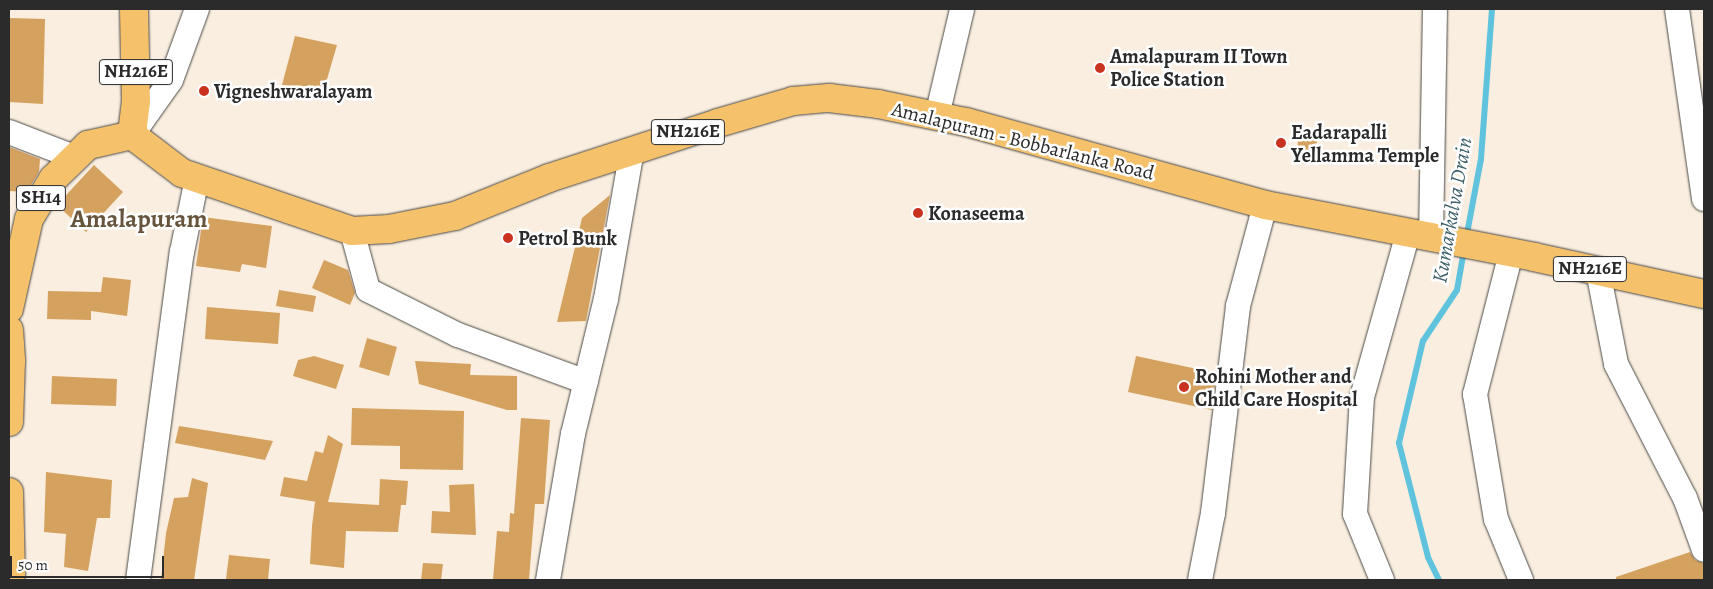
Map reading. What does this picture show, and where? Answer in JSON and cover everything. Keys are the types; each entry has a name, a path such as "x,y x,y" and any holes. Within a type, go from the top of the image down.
{"main road":[{"name":"NH216E","path":"132,135 136,101 134,9"},
{"name":"Amalapuram - Bobbarlanka Road","path":"132,135 182,173 352,232 389,229 455,216 549,178 632,150 793,101 829,98 878,104 937,116 1265,205 1511,253 1704,294"},
{"name":"SH14","path":"9,309 29,220 53,179 88,145 132,135"},
{"path":"9,330 11,361 9,422"},
{"path":"9,492 9,576"}],"street":[{"path":"132,135 171,80 197,9"},
{"path":"937,116 962,9"},
{"path":"1382,580 1355,514 1362,398 1442,240 1435,9"},
{"path":"1677,9 1704,199"},
{"path":"9,132 74,157"},
{"path":"548,580 573,434 606,299 632,150"},
{"path":"138,580 182,252 197,178"},
{"path":"1200,580 1213,513 1238,306 1265,205"},
{"path":"352,232 368,290 458,335 586,382"},
{"path":"1511,253 1475,394 1496,519 1521,580"},
{"path":"1598,271 1616,364 1685,498 1704,550"}],"building":[{"path":"9,18 45,19 43,104 9,102"},
{"path":"295,36 337,45 323,93 282,85"},
{"path":"1298,137 1317,137 1317,164 1297,164"},
{"path":"9,147 40,159 39,172 27,192 9,191"},
{"path":"94,165 123,192 86,232 57,205"},
{"path":"610,195 586,321 557,322 582,218"},
{"path":"203,217 272,226 266,268 242,264 240,272 196,266"},
{"path":"324,260 348,270 355,293 350,305 312,288"},
{"path":"103,277 131,280 127,316 91,311 91,320 47,319 48,291 101,292"},
{"path":"279,290 316,296 313,312 276,306"},
{"path":"207,307 280,313 278,344 205,339"},
{"path":"367,338 397,347 389,376 359,367"},
{"path":"314,356 344,365 336,389 293,376 298,360"},
{"path":"1136,356 1216,373 1212,410 1128,392"},
{"path":"415,361 471,364 470,375 517,376 517,410 507,410 419,384"},
{"path":"52,376 117,379 116,406 51,404"},
{"path":"352,408 464,411 463,470 400,469 400,446 351,445"},
{"path":"521,418 550,420 544,504 535,504 529,580 493,580 497,531 509,532 510,513 514,514"},
{"path":"179,426 273,441 265,460 175,443"},
{"path":"328,435 343,444 328,502 379,505 380,479 408,481 406,505 401,505 398,532 346,531 344,568 310,564 312,526 315,502 317,502 280,496 284,477 307,481 315,451 323,453"},
{"path":"46,472 112,480 110,518 97,518 88,571 64,567 66,534 44,532"},
{"path":"192,478 208,483 194,580 161,580 166,533 174,498 188,497"},
{"path":"474,484 476,535 431,533 432,511 450,512 449,485"},
{"path":"1690,552 1695,560 1703,563 1704,580 1616,580 1616,577"},
{"path":"229,555 270,559 268,580 226,579"},
{"path":"423,563 443,564 441,580 421,580"}],"waterway":[{"name":"Kumarkalva Drain","path":"1466,239 1481,159 1492,9"},
{"name":"Kumarkalva Drain","path":"1439,580 1428,557 1399,443 1423,341 1457,290 1464,251"}],"place":[{"name":"Amalapuram II Town Police Station","path":"1100,68"},
{"name":"Vigneshwaralayam","path":"204,91"},
{"name":"Eadarapalli Yellamma Temple","path":"1281,143"},
{"name":"Konaseema","path":"918,213"},
{"name":"Petrol Bunk","path":"508,238"},
{"name":"Rohini Mother and Child Care Hospital","path":"1184,387"}],"district":[{"name":"Amalapuram","path":"139,219"}]}
